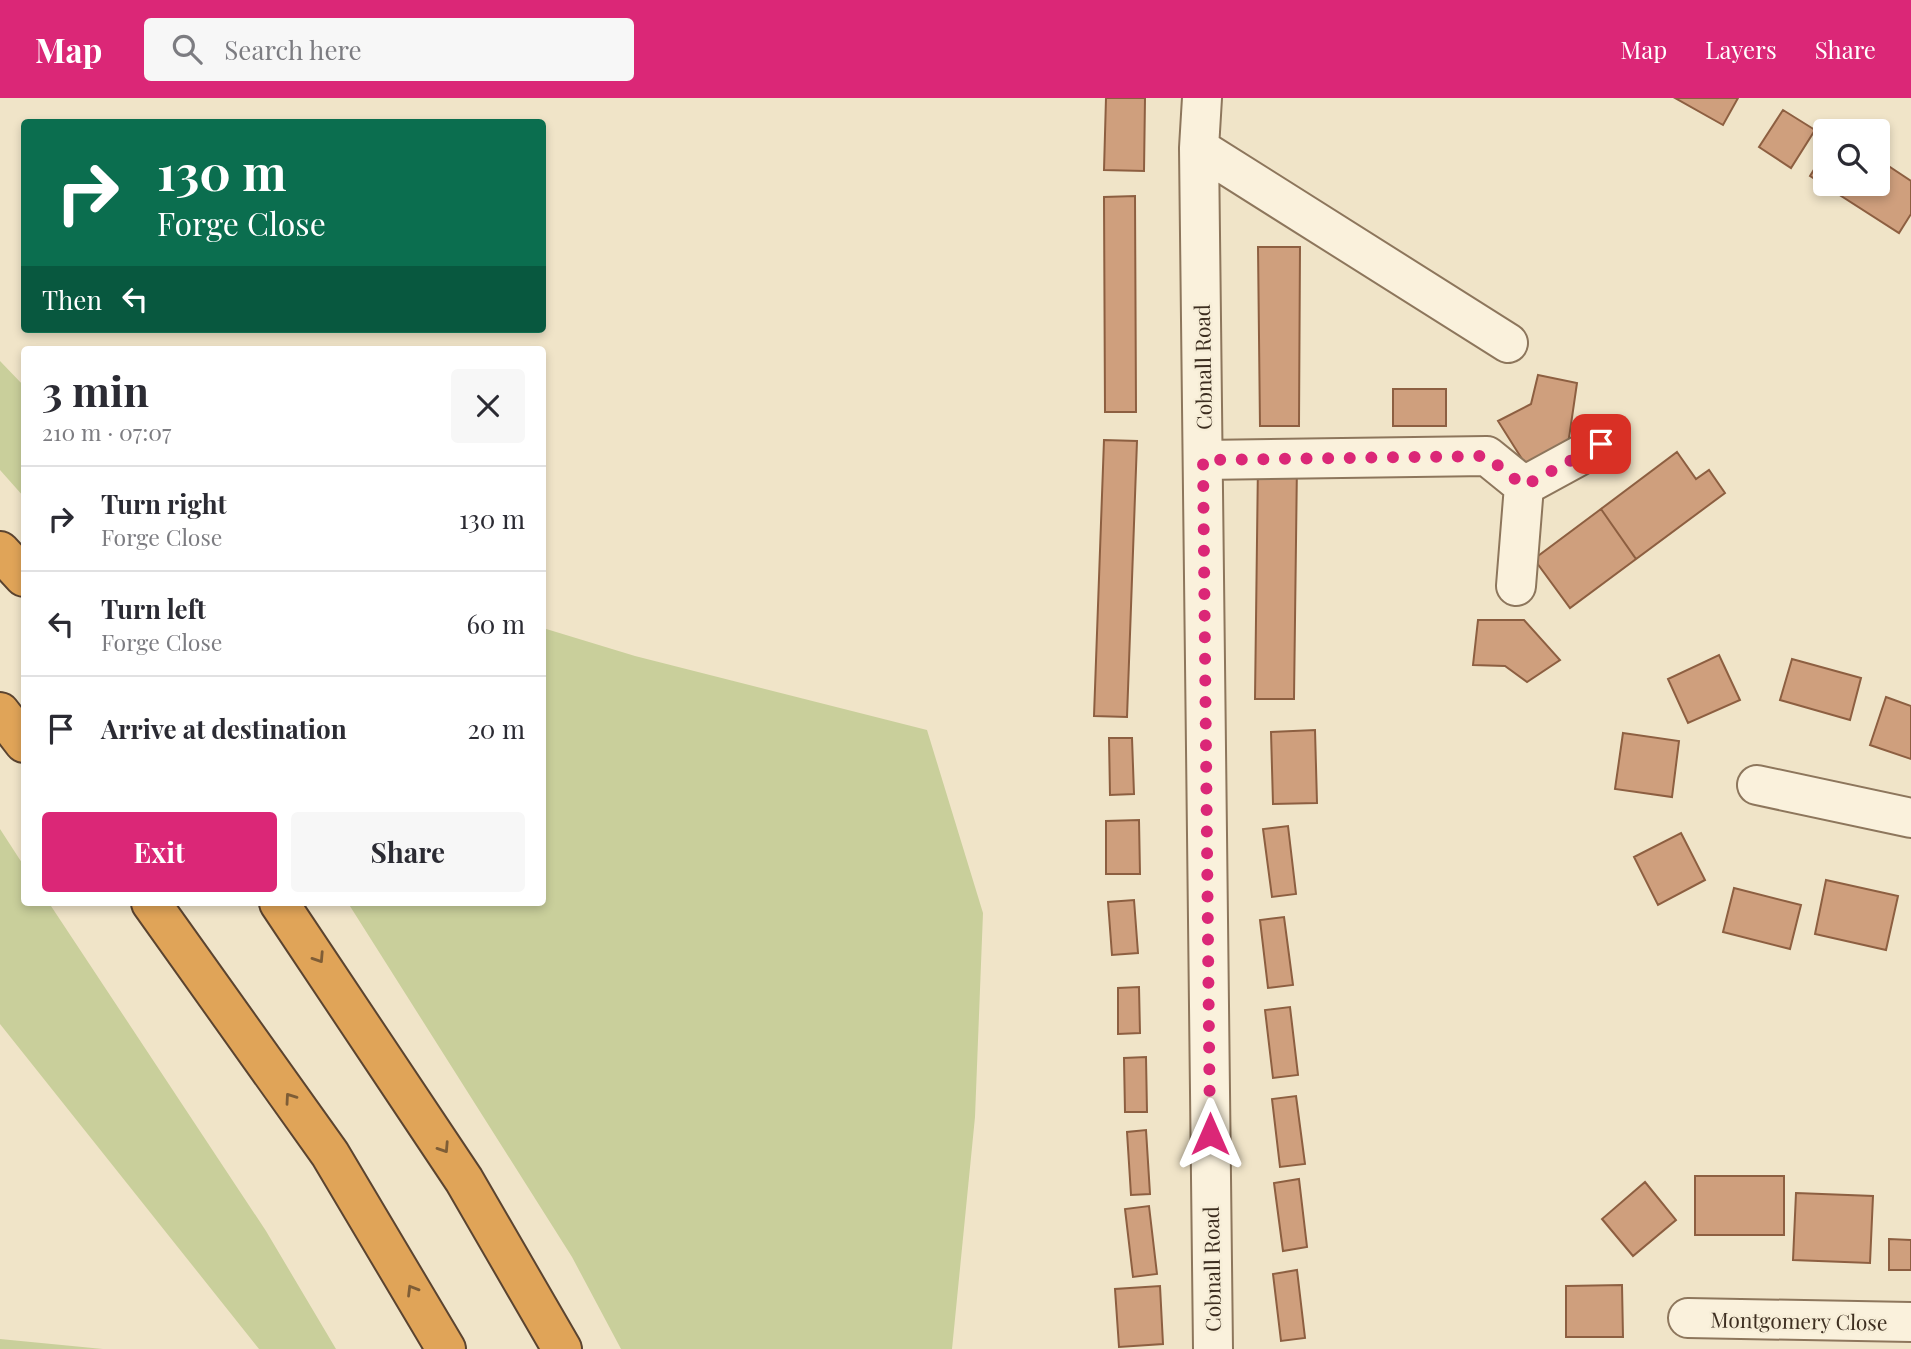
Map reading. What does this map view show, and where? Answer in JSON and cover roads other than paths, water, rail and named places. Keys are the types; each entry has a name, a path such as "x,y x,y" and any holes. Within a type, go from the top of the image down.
{"highway":[{"path":"0,551 21,574"},
{"path":"0,712 21,739"},
{"path":"153,906 330,1154 446,1349"},
{"path":"281,906 464,1180 562,1349"}],"street":[{"name":"Cobnall Road","path":"1202,98 1199,148 1213,1349"},
{"path":"1199,148 1508,343"},
{"path":"1524,486 1601,444"},
{"path":"1203,460 1486,456 1524,486"},
{"path":"1516,586 1524,486"},
{"path":"1758,785 1911,818"},
{"name":"Montgomery Close","path":"1688,1318 1911,1322"}]}
